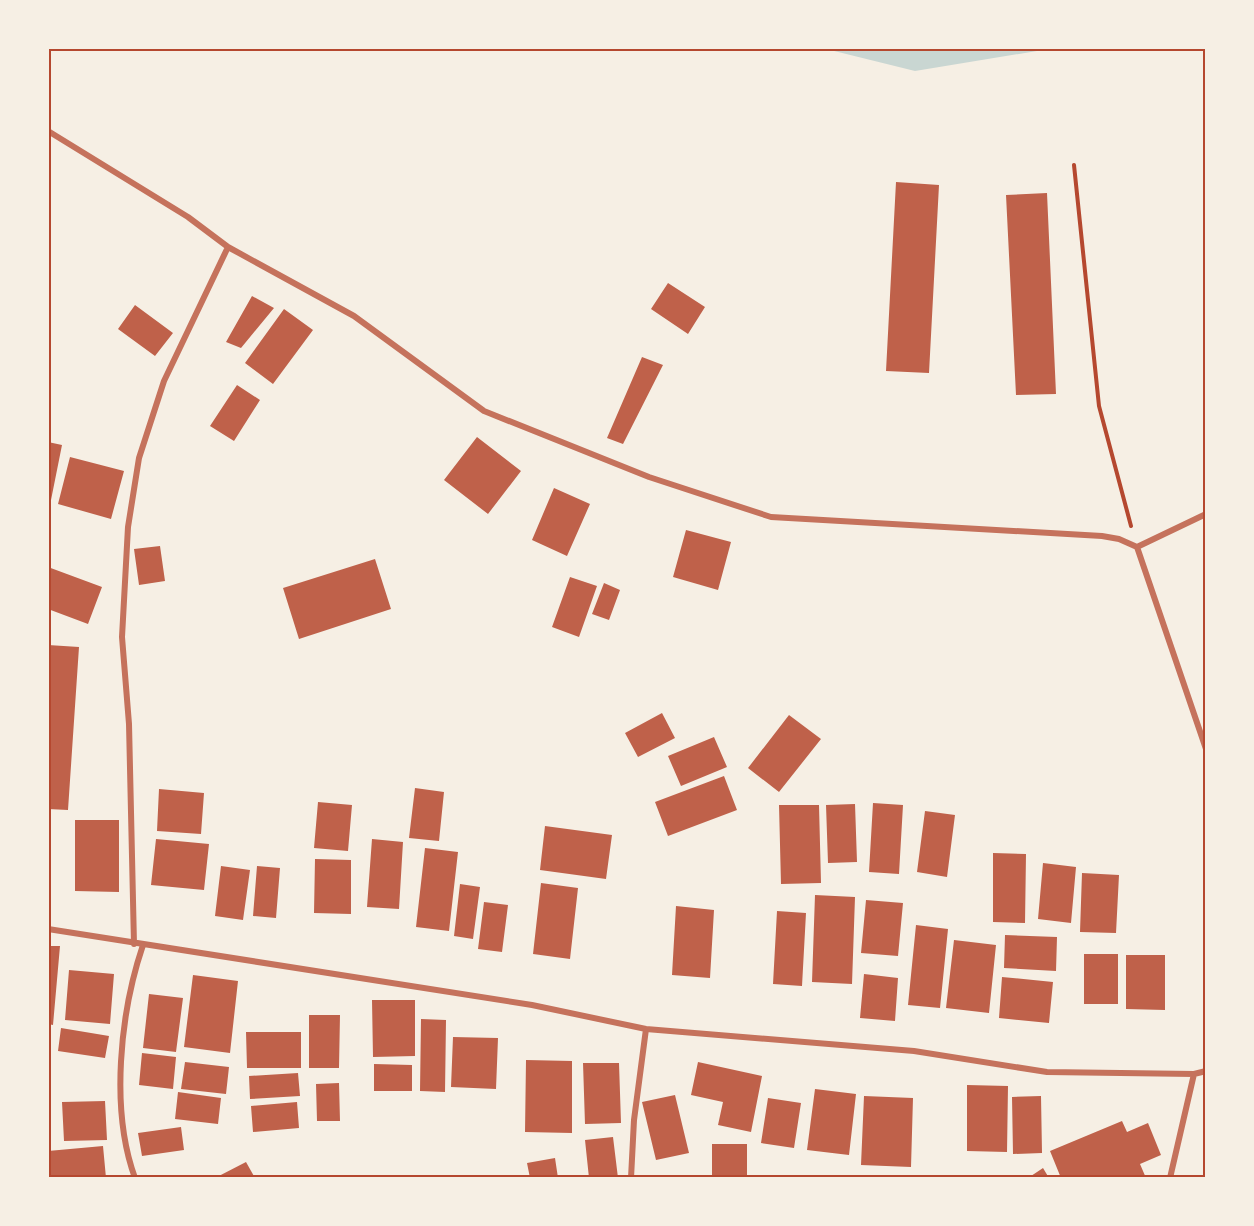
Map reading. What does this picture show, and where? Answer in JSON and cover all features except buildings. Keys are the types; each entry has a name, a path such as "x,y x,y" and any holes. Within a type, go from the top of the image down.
{"street":[{"path":"48,131 188,217 228,247 354,316 484,411 682,488 771,517 1102,536 1119,538 1137,547 1206,749"},
{"path":"134,944 129,724 122,637 128,527 139,458 164,381 228,247"},
{"path":"1137,547 1206,514"},
{"path":"48,928 134,944 309,968 532,1005 646,1029 914,1051 1047,1072 1194,1074 1206,1071"},
{"path":"135,1178 128,1158 121,1122 120,1084 130,982 143,945"},
{"path":"631,1178 634,1119 646,1029"},
{"path":"1170,1178 1194,1074"}],"path":[{"path":"1074,165 1099,406 1137,547"}],"shaded area":[{"path":"822,48 1055,48 915,71"}]}
